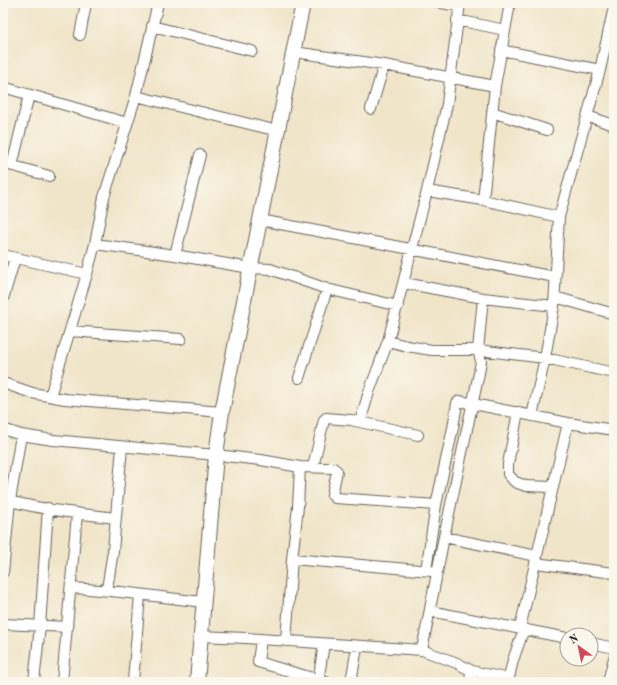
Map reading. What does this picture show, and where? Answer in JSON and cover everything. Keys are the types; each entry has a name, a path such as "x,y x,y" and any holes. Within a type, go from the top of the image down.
{"street":[{"path":"80,35 86,3"},
{"path":"50,396 87,274 95,244 104,197 136,96 158,3"},
{"path":"197,682 216,455 222,412 303,3"},
{"path":"360,422 369,392 388,341 398,306 447,104 460,4 442,3"},
{"path":"483,200 495,86 510,3"},
{"path":"532,416 545,358 555,302 559,217 600,70 610,49 614,7"},
{"path":"457,20 505,30"},
{"path":"152,26 252,51"},
{"path":"501,50 600,70"},
{"path":"294,52 384,65 495,86"},
{"path":"371,109 384,65"},
{"path":"3,88 127,123"},
{"path":"29,95 8,165 49,176"},
{"path":"136,96 278,131"},
{"path":"492,112 547,130"},
{"path":"587,116 614,124"},
{"path":"175,254 200,155"},
{"path":"427,191 483,200 559,217"},
{"path":"260,220 555,277"},
{"path":"95,244 175,254 250,268 270,268 326,289 398,306"},
{"path":"3,255 87,274"},
{"path":"3,299 15,258"},
{"path":"404,283 483,298 555,302 614,314"},
{"path":"299,378 326,289"},
{"path":"422,650 437,571 474,404 481,361 478,350 483,298"},
{"path":"70,332 181,339"},
{"path":"388,341 432,350 478,350 545,358 614,373"},
{"path":"3,383 32,393 65,399 222,412"},
{"path":"426,570 436,505 457,403 459,401 568,423 614,430"},
{"path":"518,412 508,464 508,474 515,482 526,486 552,487"},
{"path":"314,467 324,420 326,418 351,420 418,434"},
{"path":"200,636 422,650 472,670 508,681 522,628 552,487 568,423"},
{"path":"3,429 21,435 53,440 216,455 261,460 300,467 333,468 337,471 332,495 335,498 396,501 436,505"},
{"path":"3,572 5,532 21,435"},
{"path":"107,589 113,551 122,447"},
{"path":"286,641 292,559 298,507 300,467"},
{"path":"10,501 77,514 116,518"},
{"path":"34,682 40,626 48,508"},
{"path":"62,682 77,514"},
{"path":"444,538 536,560 614,573"},
{"path":"292,559 437,571"},
{"path":"71,588 107,589 140,595 203,602"},
{"path":"132,682 140,595"},
{"path":"430,611 559,636"},
{"path":"3,624 68,627"},
{"path":"261,639 258,662 320,681 324,644"},
{"path":"599,645 614,648"},
{"path":"351,682 357,646"},
{"path":"608,682 614,658"},
{"path":"469,682 472,670"}]}
